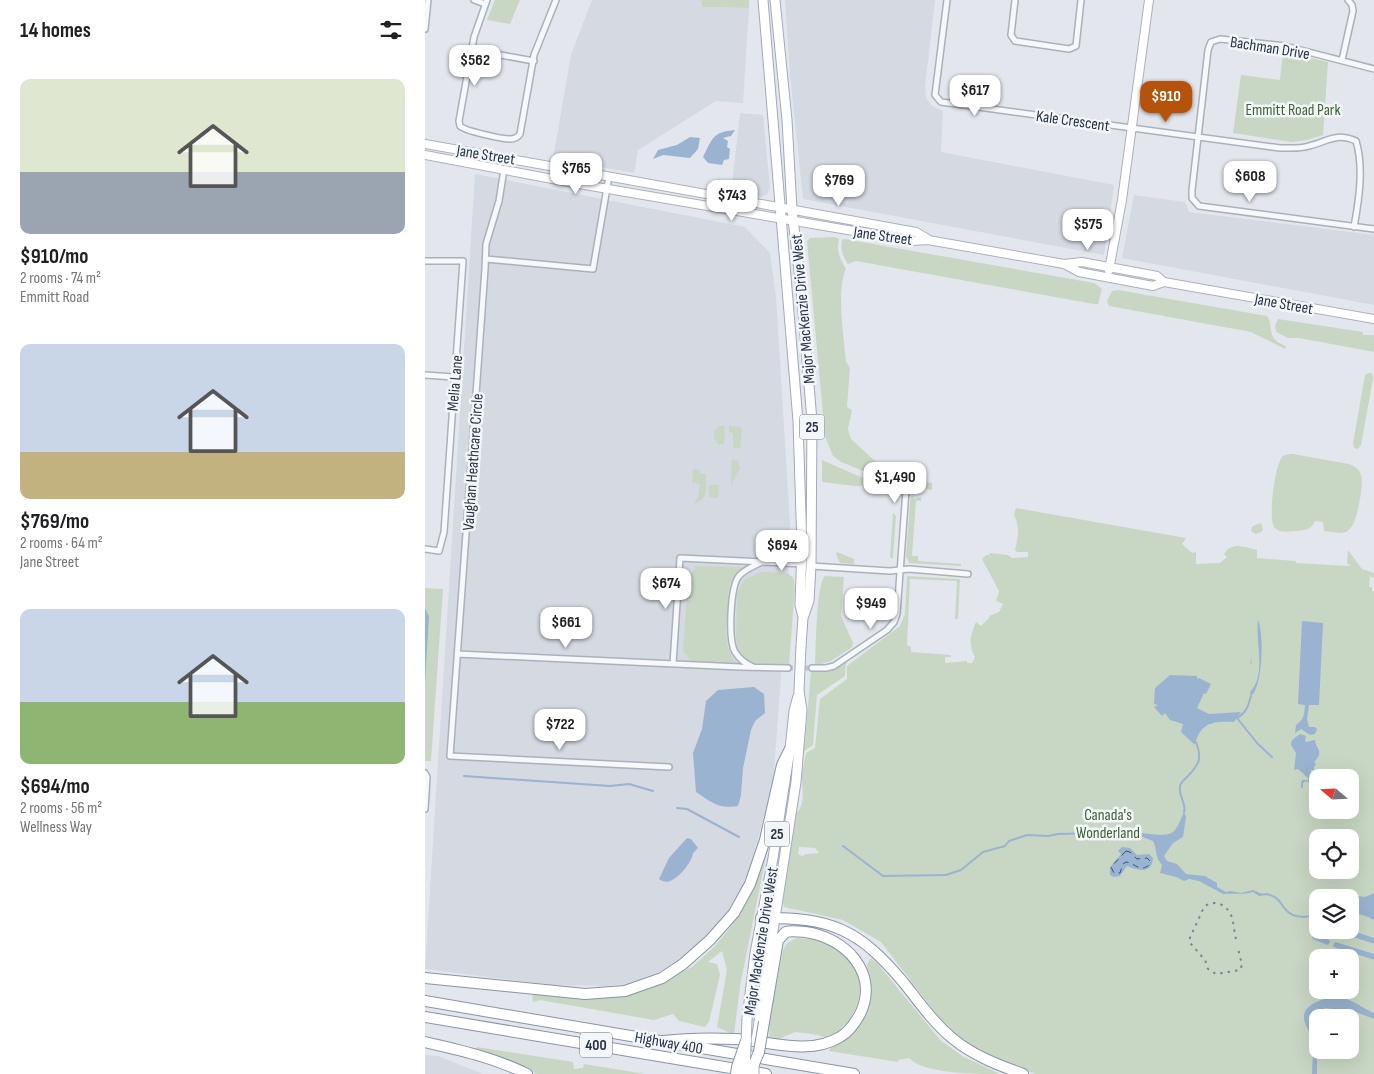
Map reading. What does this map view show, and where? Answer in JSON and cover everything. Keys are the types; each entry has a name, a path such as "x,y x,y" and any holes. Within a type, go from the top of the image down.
{"highway":[{"path":"425,978 585,994 625,991 662,978 683,964 711,940 738,906 753,875 765,840 782,765 790,749"},
{"path":"761,918 811,920 828,924 851,934 883,959 938,1026 953,1039 987,1060 1023,1074"},
{"path":"664,1041 737,1039 794,1046 817,1046 841,1037 849,1030 858,1017 867,994 864,976 856,959 839,944 816,934 791,931 785,933 778,940 764,1022 759,1052 754,1069"},
{"name":"Highway 400","path":"425,1001 854,1074"},
{"name":"Highway 400","path":"425,1017 766,1074"},
{"path":"736,1074 737,1067 751,1041"},
{"path":"425,1042 470,1053 514,1067 527,1074"}],"main road":[{"name":"Major MacKenzie Drive West","path":"763,0 799,439 800,606 803,618"},
{"name":"Major MacKenzie Drive West","path":"754,1069 747,1019 755,953 799,690 803,618 809,601 811,566 812,421 775,0"},
{"path":"1108,277 1122,200 1149,0"},
{"name":"Jane Street","path":"425,144 541,163 780,213 794,221 912,241 928,240 1064,264 1082,262 1157,276 1164,282"},
{"name":"Jane Street","path":"425,155 780,213 792,210 916,232 928,240"},
{"name":"Jane Street","path":"1064,264 1079,272 1153,286 1164,282 1374,318"},
{"name":"Major MacKenzie Drive West","path":"745,1074 774,918 796,782 802,710 799,690"}],"street":[{"path":"425,29 429,0"},
{"path":"474,0 486,2 478,22 460,111 460,126 468,130 510,139 518,137 520,134 535,55 556,0"},
{"name":"Kale Crescent","path":"947,0 935,95 941,102 1295,148 1310,146 1329,138 1349,138 1356,141 1360,169 1359,202 1354,227"},
{"path":"1015,0 1011,35 1015,41 1069,49 1076,46 1081,0"},
{"path":"1342,60 1353,11 1352,4 1347,0"},
{"name":"Bachman Drive","path":"1374,69 1278,45 1220,39 1211,42 1208,50 1192,198 1199,206 1374,229"},
{"path":"473,50 534,62"},
{"name":"Vaughan Heathcare Circle","path":"504,169 495,214 487,238 450,756 669,767"},
{"path":"486,259 593,268 607,185"},
{"name":"Melia Lane","path":"425,261 463,261 442,542 439,551 425,550"},
{"path":"425,376 454,377"},
{"path":"812,668 834,666 887,630 894,622 897,614 906,490"},
{"path":"673,664 680,558 765,561 811,566 907,569 968,574"},
{"path":"753,667 741,660 734,651 731,639 733,589 738,578 747,569 765,561"},
{"path":"458,654 788,668"},
{"path":"425,773 427,777 425,809"}],"shaded area":[{"path":"592,0 701,0 702,7 749,8 743,103 716,101 638,150 634,173 553,158 571,55"},
{"path":"785,0 935,0 925,86 926,98 932,106 943,111 941,152 1114,185 1104,255 803,199 790,74"},
{"path":"740,113 763,115 770,188 767,194 762,197 731,194"},
{"path":"475,174 745,227 770,253 776,296 791,540 773,785 753,857 739,896 726,916 698,947 663,970 627,984 605,986 551,985 425,969"},
{"path":"1134,195 1185,202 1189,212 1374,235 1374,305 1122,258"},
{"path":"425,1055 438,1056 483,1074 425,1074"}],"green space":[{"path":"495,0 520,0 510,24 487,20"},
{"path":"701,0 749,0 749,8 702,7"},
{"name":"Emmitt Road Park","path":"1283,52 1328,62 1323,135 1292,142 1233,133 1241,75 1280,80"},
{"path":"835,237 839,239 839,255 846,269 841,289 841,301 846,362 850,368 847,407 852,410 848,429 851,439 888,471 907,478 932,483 932,490 899,485 841,462 833,456 825,436 807,241 810,238"},
{"path":"842,240 1094,283 1102,289 1098,304 1094,304 856,261 848,264 843,256 841,244"},
{"path":"1118,290 1267,316 1272,336 1279,343 1286,346 1285,349 1251,332 1109,306 1107,301 1112,291"},
{"path":"1278,319 1363,332 1363,335 1374,335 1374,352 1299,338 1288,338 1276,332 1275,326"},
{"path":"1372,373 1373,379 1361,445 1358,449 1354,448 1353,443 1365,375"},
{"path":"719,426 725,426 724,444 718,444 714,438 714,431"},
{"path":"729,426 742,429 740,448 733,448 733,433 729,432"},
{"path":"1293,454 1349,464 1359,471 1362,485 1359,506 1356,518 1347,532 1324,531 1323,522 1315,521 1310,528 1303,530 1288,532 1274,527 1272,503 1279,462 1282,457"},
{"path":"732,459 738,461 740,468 731,486"},
{"path":"822,460 879,485 855,486 822,482"},
{"path":"693,469 700,470 700,474 706,474 705,496 694,504 698,497 700,484 692,483"},
{"path":"709,485 719,485 718,498 709,497"},
{"path":"912,495 914,499 921,497 921,501 916,501 912,556 918,556 918,561 961,564 961,566 909,563 906,558"},
{"name":"Canada's Wonderland","path":"1016,508 1186,538 1182,544 1192,553 1196,552 1196,564 1220,563 1227,557 1224,554 1227,550 1231,547 1239,546 1257,550 1257,558 1296,561 1296,563 1349,566 1350,564 1347,564 1348,550 1362,569 1374,573 1373,578 1370,576 1369,587 1372,587 1372,591 1374,591 1374,1074 1036,1074 1008,1065 966,1043 937,1015 881,942 843,920 784,907 782,898 796,814 801,805 803,794 802,771 806,753 815,748 820,699 847,679 847,666 900,626 905,614 907,576 960,579 958,619 955,619 957,581 910,579 907,645 911,647 911,652 951,655 951,657 945,657 945,663 967,661 967,663 972,663 975,657 971,648 971,640 976,622 981,626 989,616 999,612 1003,604 996,601 999,591 982,559 986,555 990,555 989,553 1008,555 1012,558 1028,557 1028,552 1017,552 1015,550 1018,532 1014,515","holes":["799,847 815,848 819,853 802,856 798,854"]},
{"path":"893,513 896,516 893,558 891,558 890,556"},
{"path":"1261,523 1263,530 1261,532 1256,534 1252,532 1253,526"},
{"path":"837,552 854,559 854,564 840,563"},
{"path":"695,566 743,567 733,578 729,588 726,630 729,652 738,665 690,663 690,659 683,651 688,577"},
{"path":"761,572 786,573 793,577 795,587 789,665 754,663 745,658 738,650 736,638 737,593 744,580"},
{"path":"825,576 844,577 841,616 853,643 852,647 831,661 815,666 818,604"},
{"path":"425,588 443,589 431,761 425,761"},
{"path":"846,662 845,676 817,695 813,745 803,752 811,671 829,670"},
{"path":"765,851 767,851 740,986 734,1035 717,1027 727,970 722,951 708,962 717,964 720,975 709,1022 705,1027 679,1021 673,1014 654,1020 540,1000 533,1002 532,996 535,993 652,986 692,967 716,945 748,900"},
{"path":"797,938 818,940 833,946 849,959 856,971 859,983 859,996 856,1008 840,1030 828,1038 795,1032 779,1039 769,1037 770,1015 783,950 787,943"},
{"path":"871,958 941,1041 964,1057 1000,1074 951,1072 926,1067 909,1058 898,1060 898,1062 829,1051 830,1048 848,1038 865,1014 872,989 867,965"},
{"path":"477,1047 573,1062 574,1069 583,1068 584,1064 645,1074 537,1074 504,1058 476,1050"}],"water":[{"path":"735,130 731,136 723,138 728,141 727,147 730,149 729,159 724,160 722,165 708,163 703,157 714,137 722,132"},
{"path":"690,137 700,138 698,149 690,158 663,155 653,159 658,150 677,145"},
{"path":"425,608 429,616 425,682"},
{"path":"1258,620 1262,647 1260,671 1255,691 1251,696 1250,692 1258,677 1259,667"},
{"path":"1302,621 1323,623 1319,705 1309,705 1307,719 1309,727 1317,729 1315,734 1310,735 1301,729 1295,733 1296,725 1303,717 1305,705 1298,704"},
{"path":"1170,675 1197,676 1197,679 1199,678 1211,684 1206,694 1204,693 1197,708 1209,714 1241,712 1234,722 1214,723 1204,727 1197,737 1195,745 1181,732 1183,724 1170,720 1165,713 1162,716 1154,707 1158,705 1154,704 1155,688"},
{"path":"754,687 764,694 765,713 755,721 751,730 738,806 720,806 696,792 693,753 702,729 706,701 718,690"},
{"path":"1300,734 1306,736 1306,742 1315,740 1319,755 1314,762 1316,764 1314,769 1309,769 1309,783 1306,781 1302,784 1302,780 1308,780 1308,778 1298,769 1294,770 1296,753 1291,745 1292,740"},
{"path":"1184,812 1186,817 1183,837 1173,843 1164,856 1167,861 1177,864 1186,874 1205,876 1217,883 1217,887 1226,892 1241,893 1253,890 1268,895 1259,896 1253,892 1242,894 1223,894 1199,881 1189,879 1184,881 1160,873 1162,865 1158,859 1153,841 1132,833 1161,835 1172,833 1178,826"},
{"path":"687,838 691,839 698,848 693,853 688,865 674,879 667,882 659,879 669,858"},
{"path":"1122,847 1130,848 1137,855 1149,854 1153,858 1150,867 1139,870 1127,866 1120,876 1114,877 1110,875 1110,867 1122,853 1118,851"},
{"path":"1374,893 1374,920 1359,914 1359,896 1365,897"},
{"path":"1345,999 1354,1002 1374,1013 1374,1019 1359,1013 1359,1009 1309,1009 1309,1031 1305,1023 1305,1012 1311,1005 1322,1000"},
{"path":"1313,1059 1317,1059 1317,1074 1312,1074"}],"waterway":[{"path":"1251,696 1245,711 1237,718 1257,743 1272,757"},
{"path":"1184,812 1180,786 1199,761 1196,742"},
{"path":"464,776 610,786 629,784 653,791"},
{"path":"677,808 687,809 739,837"},
{"path":"843,846 883,876 946,875 961,870 983,852 1005,846 1009,841 1027,835 1048,836 1058,834 1135,832"},
{"path":"1266,894 1277,899 1290,914 1309,916"},
{"path":"1359,936 1374,941"},
{"path":"1320,939 1327,942"},
{"path":"1336,945 1374,957"}],"ferry route":[{"path":"1126,851 1130,852 1137,859 1147,858 1150,861 1149,865 1140,868 1126,862 1123,864 1120,873 1114,873 1111,867 1126,851"}],"tunnel":[{"path":"788,668 812,668"}],"railway":[{"path":"1236,939 1229,911 1219,904 1212,903 1204,907 1189,940 1205,960 1208,969 1216,974 1240,970 1242,965 1238,948"}]}
